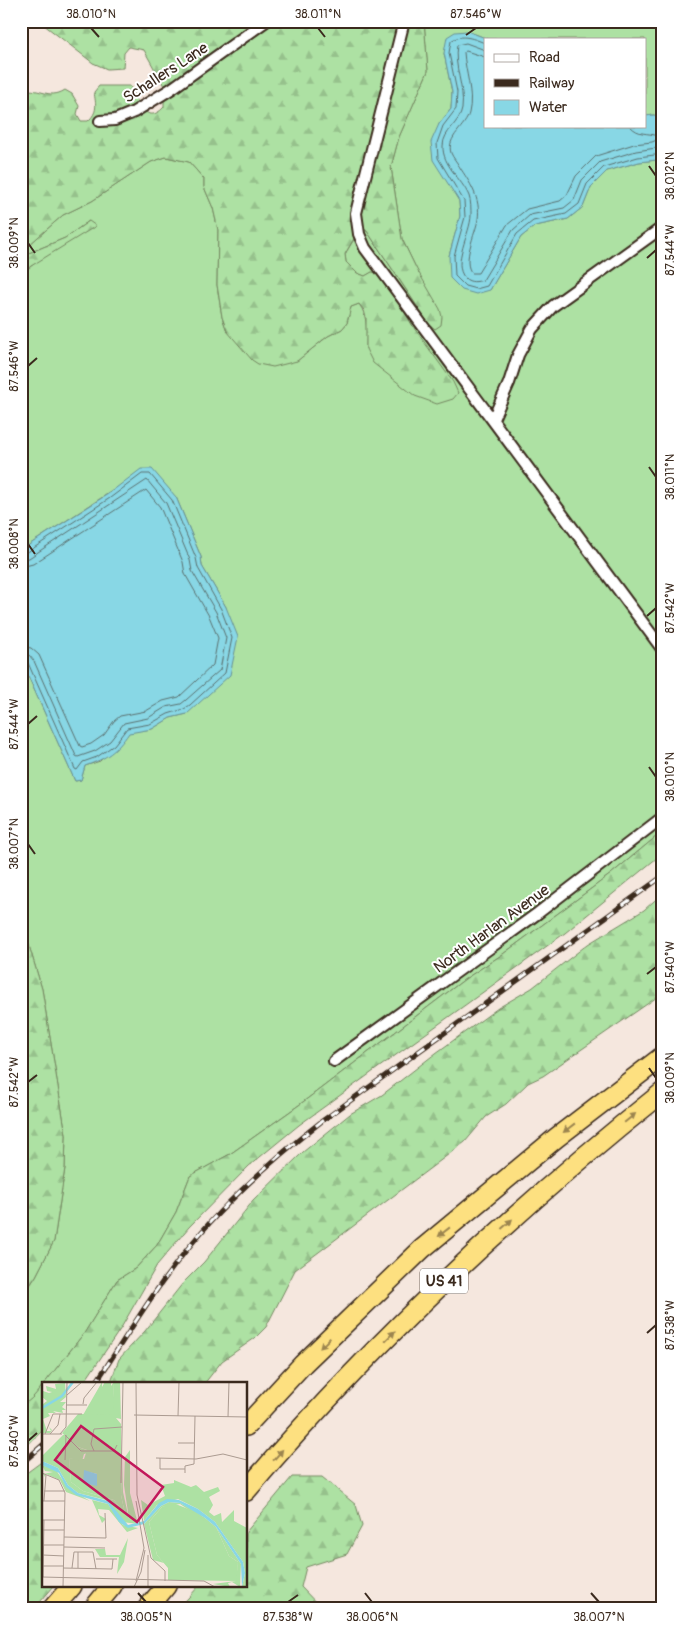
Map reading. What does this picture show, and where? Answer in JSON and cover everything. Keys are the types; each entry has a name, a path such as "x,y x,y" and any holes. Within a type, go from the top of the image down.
{"highway":[{"name":"US 41","path":"250,1420 343,1325 422,1249 556,1138 663,1056"},
{"name":"US 41","path":"248,1490 351,1375 455,1270 579,1160 663,1092"},
{"path":"52,1609 70,1588"},
{"path":"93,1609 110,1588"},
{"path":"147,1609 164,1588"}],"street":[{"name":"Schallers Lane","path":"100,121 115,120 134,112 171,89 266,21"},
{"path":"404,21 356,213 359,234 365,248 663,650"},
{"path":"493,420 518,354 532,329 553,306 663,228"},
{"name":"North Harlan Avenue","path":"334,1061 538,912 663,817"}],"green space":[{"path":"39,21 424,21 428,71 399,137 391,167 402,239 416,268 440,309 441,325 435,329 429,324 367,231 360,228 345,254 346,262 357,273 365,276 372,272 380,273 414,328 453,382 458,393 453,399 437,404 415,396 373,363 366,349 366,318 364,310 359,304 351,307 347,323 342,329 328,336 297,361 273,367 258,364 252,360 227,331 222,317 217,285 218,230 213,208 204,187 204,179 189,162 166,157 151,162 92,201 63,215 21,252 21,92 33,90 53,94 65,90 72,94 79,106 77,114 81,121 88,121 95,111 94,92 99,86 130,86 139,104 147,113 158,112 164,107 164,86 144,50 129,47 124,53 123,68 107,69 93,63"},
{"path":"424,21 663,21 663,118 654,115 646,116 646,38 485,38 467,31 444,53 452,92 451,109 439,124 451,187 459,201 460,216 449,256 490,290 521,237 535,226 568,219 583,207 591,187 607,171 639,162 663,158 663,831 611,874 503,954 465,979 299,1105 230,1154 190,1176 176,1212 157,1245 136,1268 117,1280 85,1332 46,1382 42,1382 42,1387 33,1398 21,1405 21,1299 36,1276 54,1241 65,1168 66,1135 42,989 21,919 21,660 75,781 81,780 85,766 100,761 129,732 152,729 170,718 187,714 226,607 202,566 201,557 176,497 118,487 21,550 21,274 89,221 65,238 21,258 21,252 63,215 92,201 151,162 166,157 189,162 204,179 204,187 213,208 218,230 217,285 222,317 227,331 297,361 328,336 342,329 347,323 351,307 359,304 366,320 366,349 414,328 385,280 372,272 365,276 357,273 346,262 345,254 361,228 367,231 429,324 416,268 402,239 391,167 399,137 428,71"},
{"path":"89,221 96,226 21,274 21,258 65,238"},
{"path":"663,831 663,853 565,933 299,1125 249,1166 189,1227 157,1265 121,1328 84,1382 46,1382 85,1332 117,1280 136,1268 157,1245 176,1212 190,1176 230,1154 299,1105 465,979 503,954 611,874"},
{"path":"663,893 663,993 543,1076 528,1083 506,1104 486,1117 465,1142 295,1270 266,1327 255,1338 222,1361 206,1382 111,1382 119,1359 145,1331 183,1283 204,1262 253,1201 303,1152 350,1114 382,1095 498,1008 532,988 588,944 644,910"},
{"path":"21,919 42,989 66,1135 65,1168 54,1241 36,1276 21,1299"},
{"path":"42,1386 42,1430 21,1452 21,1405 31,1399"},
{"path":"42,1461 42,1588 52,1588 34,1609 21,1609 21,1477"},
{"path":"292,1477 322,1477 356,1505 362,1526 347,1554 306,1567 301,1587 322,1609 178,1609 197,1588 248,1588 248,1530"}],"water":[{"path":"467,31 485,38 484,128 646,128 646,116 654,115 663,118 663,158 639,162 607,171 591,187 583,207 568,219 535,226 521,237 490,290 476,294 462,290 450,278 449,256 460,216 459,201 433,160 431,142 439,124 451,109 452,92 444,53 447,37 455,32"},
{"path":"141,469 152,469 176,497 201,557 202,566 226,607 238,637 230,675 187,714 170,718 152,729 129,733 110,754 85,766 81,780 75,781 21,660 21,550 108,494"}],"railway":[{"path":"96,1382 150,1300 185,1252 232,1199 267,1166 322,1121 663,876"},
{"path":"21,1464 42,1446"}]}
